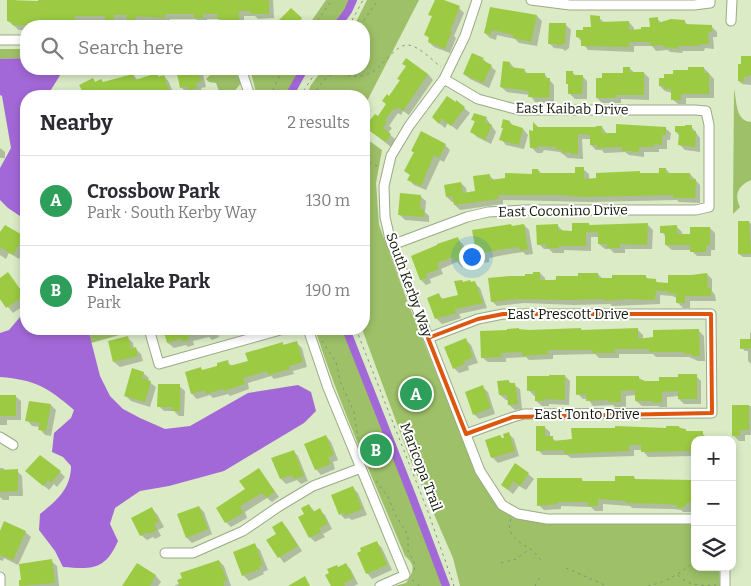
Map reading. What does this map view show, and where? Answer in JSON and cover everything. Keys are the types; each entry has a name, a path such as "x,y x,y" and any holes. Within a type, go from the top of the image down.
{"street":[{"name":"South Kerby Way","path":"477,0 465,36 446,75 404,133 391,156 384,186 385,217 392,245 480,471 492,492 502,504 515,512"},
{"path":"531,0 570,5 694,5 710,1"},
{"path":"731,21 732,0"},
{"path":"0,40 20,40"},
{"path":"243,75 248,90"},
{"name":"East Kaibab Drive","path":"446,75 478,99 519,110 563,112 706,111 709,125 709,207"},
{"name":"East Coconino Drive","path":"392,245 467,217 488,212 524,210 696,210 709,207"},
{"name":"East Prescott Drive","path":"428,338 478,319 502,314 711,314 712,413"},
{"path":"151,335 160,364 263,335"},
{"path":"310,335 328,388 405,575 380,586"},
{"name":"East Tonto Drive","path":"466,434 524,414 712,413"},
{"path":"0,437 13,445"},
{"path":"165,553 193,553 243,531 313,486 361,468"},
{"path":"515,512 547,519 691,519"},
{"path":"725,571 725,586"},
{"path":"0,577 0,586"}],"path":[{"path":"318,20 332,0"},
{"path":"352,20 363,0"},
{"path":"364,20 378,0"},
{"path":"370,73 396,50 402,46 409,45 446,75"},
{"path":"273,90 280,75"},
{"path":"304,90 314,75"},
{"path":"349,75 367,75"},
{"path":"318,90 327,76"},
{"path":"370,164 388,170"},
{"name":"Maricopa Trail","path":"358,335 427,509 454,586"},
{"path":"318,336 336,362 340,381 354,412 359,440"},
{"path":"374,479 388,498 396,516 408,535 408,551 415,564 412,579 420,586"},
{"path":"515,512 510,523 510,530 515,539 530,548 540,560"},
{"path":"501,563 516,559 530,548"},
{"path":"648,586 660,583 677,574 691,563"},
{"path":"566,568 607,586"},
{"path":"677,574 683,580 699,585 725,586"},
{"path":"534,586 540,577"}],"highlighted area":[{"path":"503,314 711,314 712,413 513,417 466,434 428,338 478,319"}],"green space":[{"path":"326,0 352,0 340,20 312,20"},
{"path":"367,0 419,0 370,95 370,90 309,90 318,75 370,75 370,20 357,20"},
{"path":"0,49 20,49 20,58 0,59"},
{"path":"210,75 237,75 241,83 236,90 219,90 216,83 209,82 206,79"},
{"path":"252,75 299,75 291,90 255,90"},
{"path":"734,89 739,114 746,121 751,122 751,180 738,191 737,198 740,207 733,214"},
{"path":"370,141 382,150 376,183 379,225 472,462 499,507 541,521 691,522 691,571 719,571 720,586 460,586 453,558 410,459 364,335 370,335"},
{"path":"89,335 119,335 91,343"},
{"path":"317,335 346,335 444,586 395,586 406,583 413,569 405,556 335,387"}],"shaded area":[{"path":"20,58 20,75 60,75 51,90 20,90 20,216 0,200 0,168 11,148 2,96 0,95 0,59"},
{"path":"20,317 20,335 90,335 100,376 110,396 123,409 165,429 190,426 248,393 298,385 311,392 316,411 304,423 224,471 169,486 140,491 115,508 110,524 118,541 108,558 102,563 89,568 63,567 55,551 39,530 40,514 57,499 68,481 71,466 63,457 52,452 54,433 71,418 74,410 40,386 23,380 0,377 0,333 9,330"}],"building":[{"path":"7,0 269,0 269,14 251,14 251,11 239,11 239,20 217,19 217,14 203,14 203,18 194,18 194,14 165,14 165,18 136,16 135,20 127,20 127,15 114,15 114,20 105,20 105,16 75,16 75,20 20,20 20,25 12,25 12,22 7,21"},
{"path":"435,0 444,0 460,6 445,49 428,42 429,37 424,35 432,16 428,15"},
{"path":"490,7 537,15 531,42 492,30 491,35 484,33"},
{"path":"291,8 302,18 300,20 279,20"},
{"path":"590,15 600,16 600,22 629,21 629,30 650,27 649,18 658,17 658,23 671,19 685,20 685,24 712,25 712,32 708,32 709,44 678,46 678,49 663,47 663,45 650,46 651,42 629,42 629,47 581,46 581,38 576,37 576,30 583,30 583,27 591,27"},
{"path":"549,23 566,23 565,43 559,46 557,44 548,44"},
{"path":"472,53 484,58 482,60 492,65 483,83 463,74"},
{"path":"741,56 751,56 751,75 744,77 744,82 738,81 738,64 741,64"},
{"path":"406,58 428,74 403,111 398,107 395,110 393,109 385,120 387,122 383,128 391,134 386,142 370,131 370,120 375,114 378,116 386,104 382,101 387,94 389,96 400,80 397,79 406,66 402,64"},
{"path":"503,61 510,62 510,67 525,69 524,73 545,73 545,78 550,78 549,98 528,97 529,91 500,87"},
{"path":"623,67 630,67 630,72 644,72 644,95 616,95 616,98 596,98 596,78 602,78 602,73 623,73"},
{"path":"688,67 704,67 704,73 709,73 709,94 681,94 681,100 671,100 671,89 664,89 664,86 659,86 659,78 664,78 664,74 673,74 673,70 688,70"},
{"path":"566,71 573,71 573,75 583,75 582,94 568,94"},
{"path":"133,75 135,80 151,75 158,75 158,77 164,75 169,90 82,90 79,85 93,78 95,82 101,79 103,82"},
{"path":"177,75 199,75 201,82 196,83 197,88 188,90 187,86 180,88"},
{"path":"447,96 465,107 451,126 442,119 439,124 432,117"},
{"path":"474,113 487,117 485,122 492,125 485,140 470,132 475,121 471,120"},
{"path":"503,119 510,121 510,124 523,128 519,145 499,140 503,128 501,128"},
{"path":"533,122 538,127 602,126 602,133 616,133 616,124 666,127 666,135 662,135 662,145 654,144 654,147 639,147 639,152 632,152 622,151 622,147 597,148 597,145 590,145 590,135 578,134 578,154 571,154 570,152 562,153 562,149 556,150 556,147 538,146 537,148 530,148 529,130 533,131"},
{"path":"692,125 692,131 696,131 695,147 678,145 679,132 675,132 675,126"},
{"path":"421,131 446,144 439,158 434,155 421,186 407,180 410,175 404,171 414,152 411,151"},
{"path":"575,167 584,167 584,179 596,178 596,173 640,171 640,173 659,173 659,168 666,168 666,173 690,173 690,179 696,179 695,198 673,198 673,195 584,197 498,195 499,199 454,205 452,196 446,197 444,185 461,182 463,193 475,191 473,176 490,174 490,180 505,178 505,173 532,174 532,169 538,169 539,173 575,173"},
{"path":"400,193 421,195 420,209 424,210 424,217 398,215"},
{"path":"738,221 749,221 751,254 738,254"},
{"path":"572,223 589,223 589,225 648,223 647,245 620,244 620,248 607,248 607,244 598,244 598,232 586,232 586,246 546,248 546,244 537,245 536,225 558,224 558,230 572,231"},
{"path":"511,224 512,226 524,224 528,249 520,251 519,247 498,250 484,253 484,257 477,258 472,230"},
{"path":"5,225 20,234 20,243 13,255 0,247 0,232"},
{"path":"677,225 677,234 690,234 690,227 710,227 710,245 706,246 706,252 690,252 690,245 665,245 665,233 660,233 660,226"},
{"path":"458,237 466,258 455,262 453,257 437,263 439,269 426,274 427,278 420,280 411,256"},
{"path":"8,272 20,289 20,299 6,308 0,299 0,278"},
{"path":"533,272 540,272 540,280 556,280 556,276 578,276 578,273 598,273 598,278 612,278 612,275 646,275 646,278 656,279 656,282 668,283 668,275 707,273 708,288 711,288 711,296 685,296 685,303 676,303 676,294 668,293 668,291 656,291 655,300 518,299 491,302 488,278 525,276 525,274 533,274"},
{"path":"462,280 463,282 475,281 483,303 455,309 456,313 435,319 427,298 439,293 441,299 458,295 454,281"},
{"path":"519,328 529,330 581,328 581,330 638,328 638,339 653,337 653,330 699,329 700,356 684,354 684,352 649,352 649,349 614,349 615,353 593,353 592,350 548,350 548,354 522,356 522,352 501,353 501,357 481,358 480,331"},
{"path":"165,335 191,335 188,336 189,340 182,342 181,339 167,343"},
{"path":"128,336 131,349 136,347 138,356 113,362 108,341"},
{"path":"466,338 473,357 464,361 465,364 453,369 444,347"},
{"path":"740,339 751,339 751,348 740,349"},
{"path":"297,341 303,362 289,366 290,369 268,375 267,371 243,378 245,384 224,391 223,389 206,394 205,390 191,394 185,372 201,367 202,370 217,366 217,363 228,360 229,366 248,361 245,353 283,342 283,345"},
{"path":"132,368 144,372 142,378 151,381 145,402 124,396"},
{"path":"678,374 697,374 697,399 678,399 678,391 662,392 662,402 653,403 653,401 635,401 635,390 621,391 621,402 608,402 608,400 586,401 586,394 576,395 576,376 639,376 639,380 659,381 659,377 678,377"},
{"path":"565,375 565,400 544,399 544,401 535,401 535,391 527,391 527,376"},
{"path":"509,380 509,383 515,383 518,404 508,405 507,395 499,395 497,381"},
{"path":"158,384 180,384 180,411 172,411 172,407 157,407"},
{"path":"483,385 491,408 473,415 465,392"},
{"path":"0,395 16,395 16,416 0,416"},
{"path":"29,401 51,404 46,431 38,430 40,423 25,421"},
{"path":"732,405 749,405 749,430 740,430 740,436 732,436"},
{"path":"536,426 545,426 545,436 553,436 553,441 572,439 571,428 615,428 615,426 666,428 666,426 679,426 679,428 686,429 686,431 703,431 703,436 691,436 691,451 641,452 641,445 629,445 629,451 564,454 564,450 536,451"},
{"path":"509,432 515,451 491,458 485,440 500,435 504,438 503,434"},
{"path":"326,435 334,455 328,457 331,464 315,470 304,444"},
{"path":"294,450 304,476 294,479 292,475 280,479 271,458"},
{"path":"40,455 61,471 51,483 48,480 43,486 25,471"},
{"path":"515,463 529,473 520,486 513,481 508,490 501,485"},
{"path":"259,468 275,492 266,498 262,493 240,506 243,513 225,523 216,508 245,489 239,481"},
{"path":"18,469 18,491 0,492 0,470"},
{"path":"615,476 634,476 634,479 691,480 691,503 686,503 686,507 677,508 677,505 626,503 626,501 598,499 598,506 588,506 588,502 557,502 557,504 537,506 537,478 582,478 582,481 615,481"},
{"path":"353,486 362,509 345,516 344,512 339,515 331,495"},
{"path":"309,504 313,512 320,508 328,524 319,528 321,532 309,538 298,517 304,514 301,508"},
{"path":"199,506 208,529 186,538 177,514"},
{"path":"152,507 159,522 154,524 157,530 140,536 131,518"},
{"path":"4,521 26,531 13,560 0,555 0,531"},
{"path":"282,521 298,546 278,558 266,540 276,534 272,527"},
{"path":"377,541 387,565 366,574 357,553 361,551 360,548"},
{"path":"255,543 263,565 259,566 260,569 242,576 233,552"},
{"path":"52,559 55,583 19,586 19,580 21,580 19,564"},
{"path":"219,560 227,581 223,582 224,586 180,586 177,580 182,578 180,573"},
{"path":"137,563 156,575 150,586 122,586"},
{"path":"346,563 354,578 344,583 345,586 331,586 325,575 329,573 327,569"},
{"path":"305,576 310,586 288,586"}],"waterway":[{"path":"341,20 353,0"},
{"path":"292,90 301,75"},
{"path":"348,335 446,586"}],"place":[{"name":"Crossbow Park","path":"416,394"},
{"name":"Pinelake Park","path":"376,450"}]}
